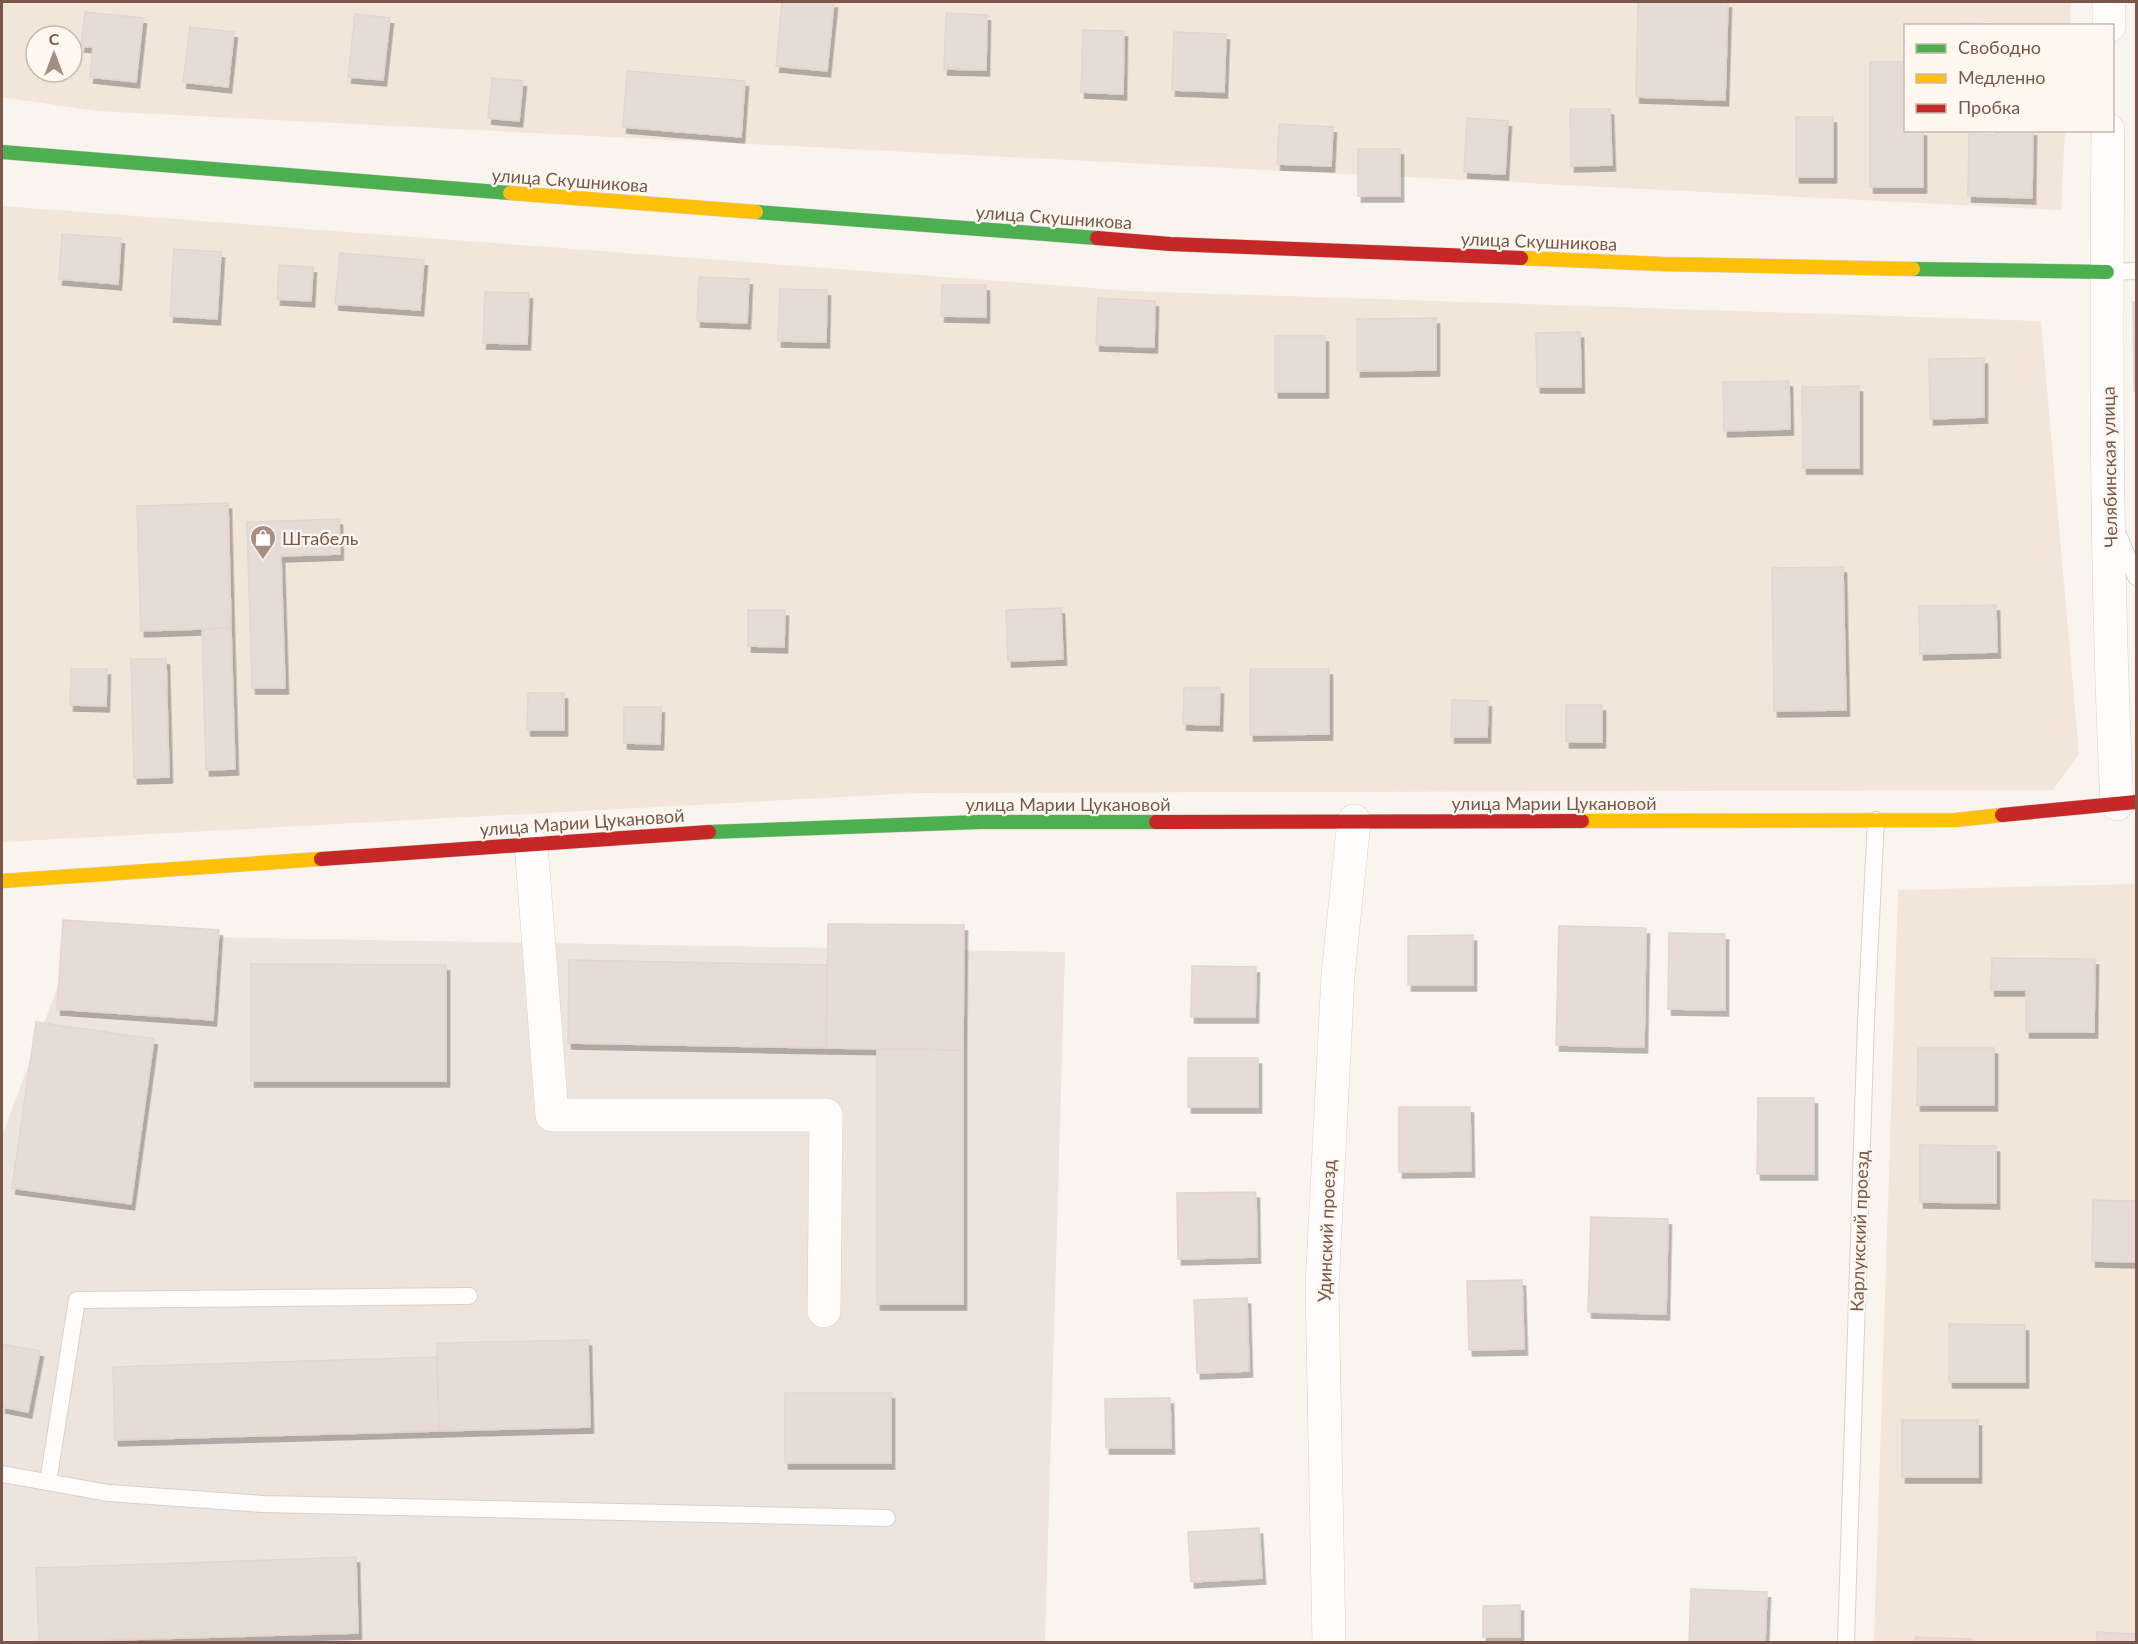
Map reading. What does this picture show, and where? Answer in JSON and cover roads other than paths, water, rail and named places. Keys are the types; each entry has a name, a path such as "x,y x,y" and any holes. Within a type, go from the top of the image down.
{"street":[{"path":"2109,2 2109,24"},
{"name":"Челябинская улица","path":"2108,132 2122,272 2109,514 2111,697 2127,803"},
{"name":"улица Скушникова","path":"2,152 1170,244 1662,264 2122,272"},
{"name":"улица Марии Цукановой","path":"2,881 735,830 969,823 1956,820 2127,803"},
{"name":"Удинский проезд","path":"1329,1642 1322,1287 1338,975 1354,821"},
{"path":"531,844 552,1115 826,1115 824,1311"}],"lane":[{"path":"2109,514 2136,577"},
{"name":"Карлукский проезд","path":"1846,1642 1866,1020 1876,820"},
{"path":"48,1482 77,1300 469,1296"},
{"path":"2,1474 108,1493 263,1504 887,1518"}],"place":[{"name":"Штабель","path":"263,561"}]}
